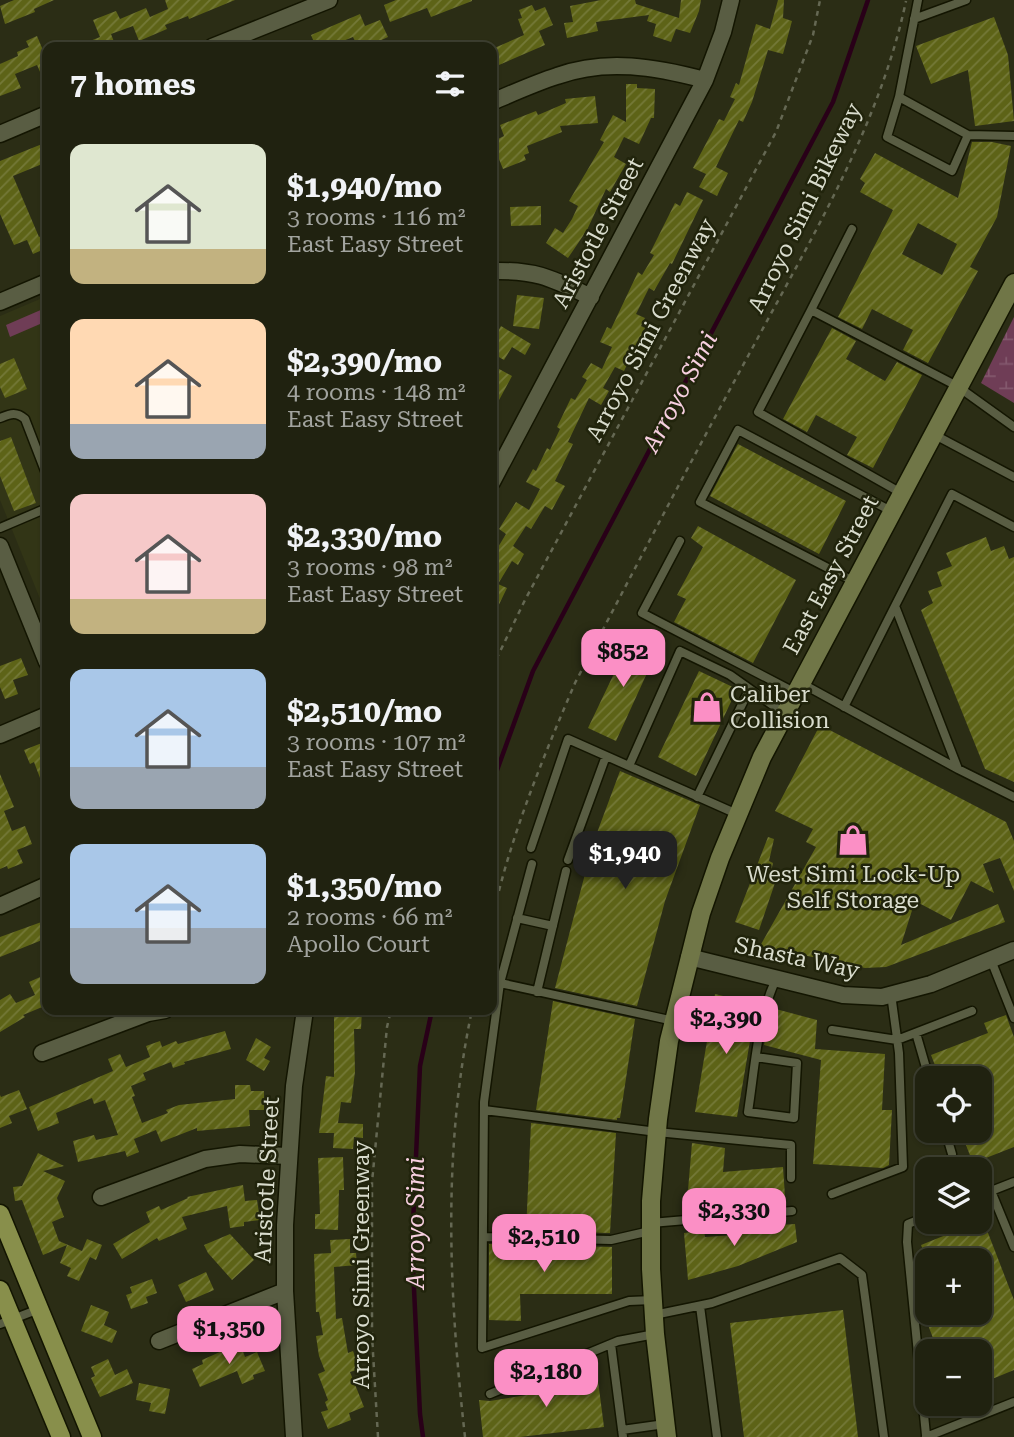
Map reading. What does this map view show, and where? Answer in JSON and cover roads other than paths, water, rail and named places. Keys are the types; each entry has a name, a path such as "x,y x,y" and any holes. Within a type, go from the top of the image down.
{"main road":[{"path":"0,1214 92,1437"},
{"path":"0,1290 6,1322 60,1437"}],"street":[{"path":"224,42 329,0"},
{"name":"Aristotle Street","path":"497,473 705,80 723,32 731,0"},
{"path":"497,100 558,75 588,68 625,65 662,69 705,80"},
{"path":"0,134 42,116"},
{"path":"497,271 546,275 591,297"},
{"name":"East Easy Street","path":"666,1430 653,1307 651,1227 657,1132 674,1021 689,957 709,891 737,814 762,757 1014,283"},
{"path":"0,302 42,284"},
{"path":"0,545 42,650"},
{"path":"0,735 42,717"},
{"path":"0,905 42,888"},
{"name":"Shasta Way","path":"689,957 843,995 882,996 931,984 1014,950"},
{"path":"42,1053 143,1015"},
{"name":"Aristotle Street","path":"294,1437 285,1291 288,1156 303,1015"},
{"path":"101,1198 205,1158 240,1154 288,1156"},
{"path":"159,1341 285,1291"}],"lane":[{"path":"918,0 899,97 887,137 952,171 968,135"},
{"path":"914,19 965,0"},
{"path":"899,97 968,135 1014,136"},
{"path":"852,229 758,412 903,494"},
{"path":"811,310 957,386 1014,427"},
{"path":"0,418 13,413 25,419 42,463"},
{"path":"856,582 701,502 738,429 893,512"},
{"path":"933,434 1014,477"},
{"path":"844,707 952,494 1014,527"},
{"path":"0,528 42,510"},
{"path":"680,541 642,613 844,707 1014,797"},
{"path":"895,606 958,769"},
{"path":"629,766 680,650 730,675 785,714"},
{"path":"697,797 749,690"},
{"path":"531,848 568,738 737,814"},
{"path":"568,860 606,756"},
{"path":"497,1008 500,984 532,864"},
{"path":"537,992 566,871"},
{"path":"517,918 553,926"},
{"path":"990,960 1014,1018"},
{"path":"756,1057 797,1063 794,1118 748,1112 756,1057 765,1003 776,979"},
{"path":"500,984 674,1021"},
{"path":"832,1194 903,1167 897,1040 891,994"},
{"path":"832,1030 897,1040 972,1011"},
{"path":"496,1015 484,1110 482,1348 629,1301 653,1307 700,1306 840,1258 862,1275 884,1437"},
{"path":"916,1032 926,1066"},
{"path":"484,1110 657,1132 790,1145 791,1178"},
{"path":"949,1143 952,1154"},
{"path":"992,1191 1014,1182"},
{"path":"992,1193 1014,1247"},
{"path":"483,1237 611,1241 651,1227 792,1211"},
{"path":"915,1221 908,1224 907,1241 926,1436 1014,1402"},
{"path":"700,1306 705,1326 717,1437"},
{"path":"6,1322 39,1309"},
{"path":"491,1394 611,1344 655,1334"},
{"path":"611,1344 622,1433 666,1430"}],"waterway":[{"name":"Arroyo Simi","path":"497,770 533,671 833,102 868,0"},
{"name":"Arroyo Simi","path":"423,1437 412,1247 420,1066 431,1015"}],"place":[{"name":"Caliber Collision","path":"707,707"},
{"name":"West Simi Lock-Up Self Storage","path":"853,840"}]}
